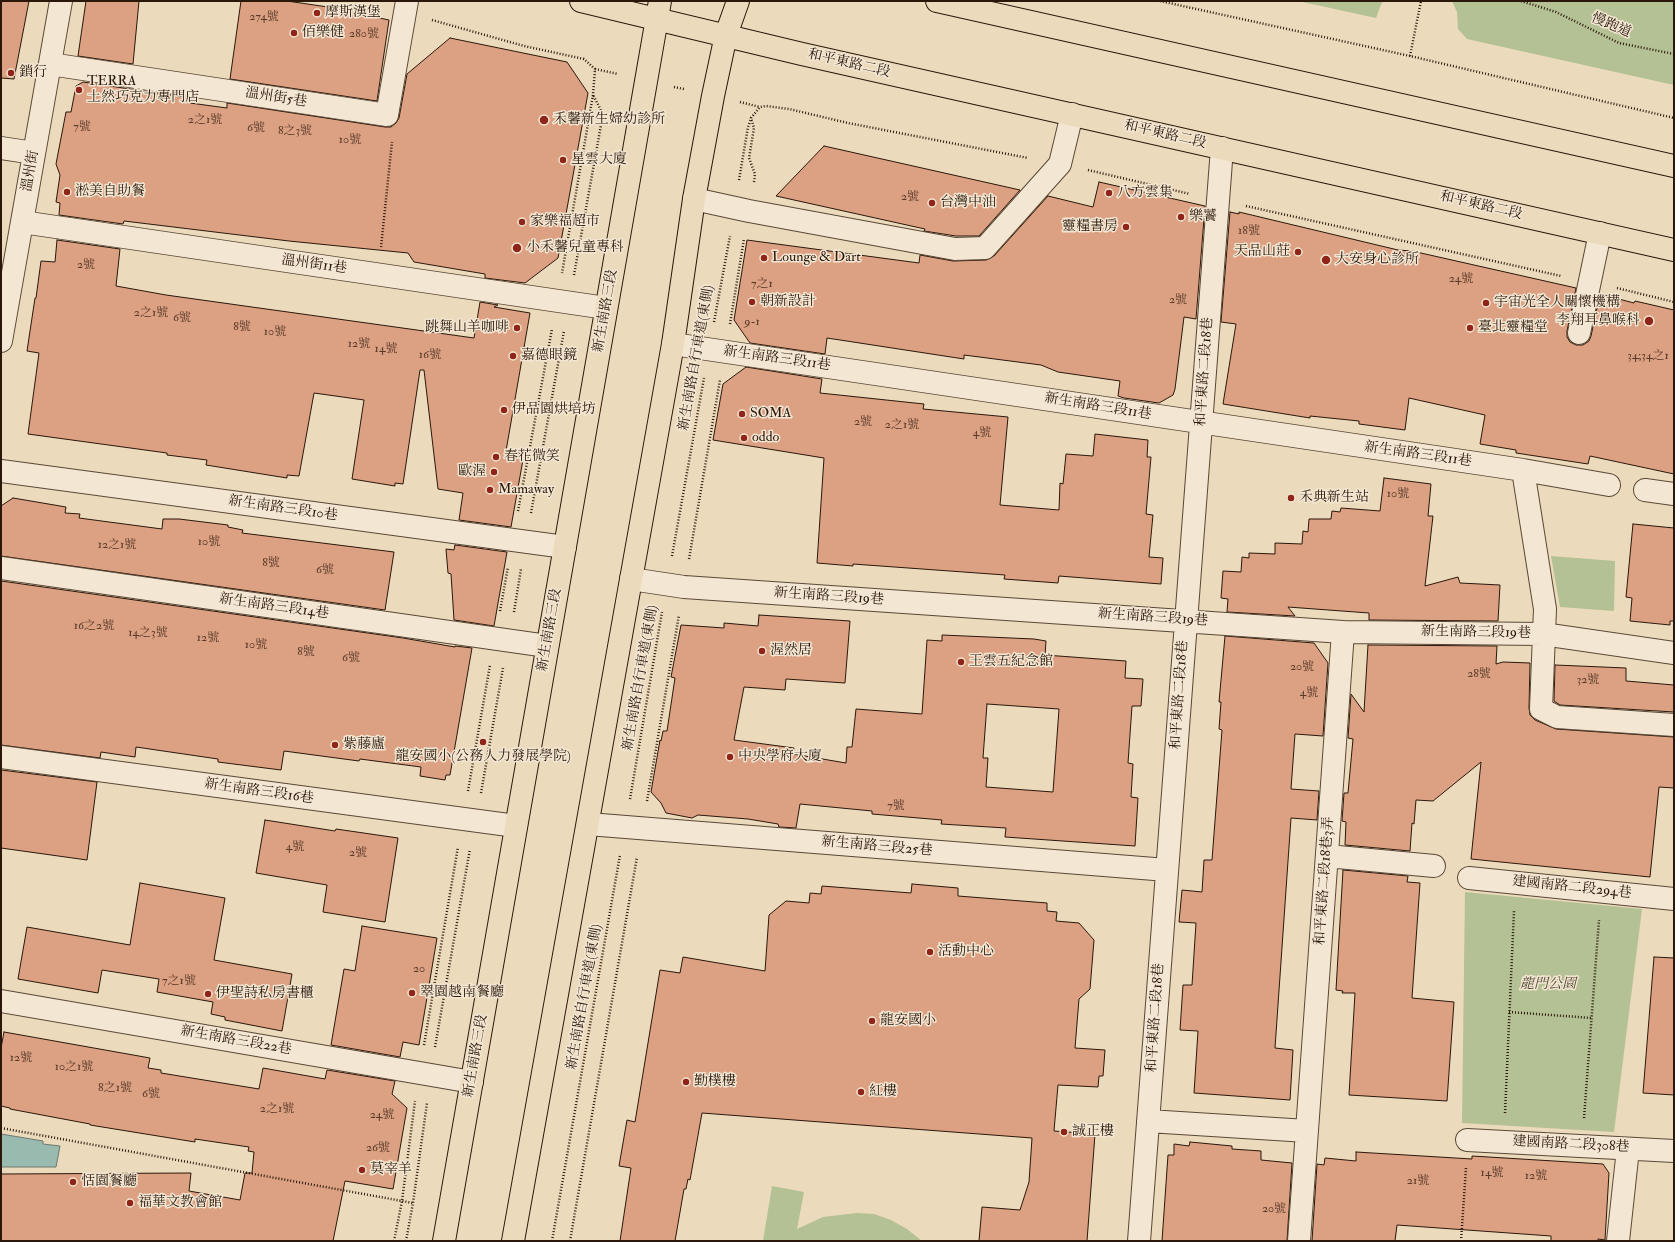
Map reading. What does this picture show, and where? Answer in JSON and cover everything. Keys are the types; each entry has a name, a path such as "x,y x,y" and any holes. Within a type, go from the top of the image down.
{"main road":[{"name":"和平東路二段","path":"581,1 658,10 726,35 802,54 1674,250"},
{"path":"513,1241 673,344 694,198 726,35 738,1"},
{"path":"937,1 1674,166"},
{"name":"新生南路三段","path":"444,1241 658,10"}],"street":[{"name":"溫州街","path":"1,341 61,1"},
{"path":"388,115 407,1"},
{"name":"溫州街5巷","path":"50,64 388,115"},
{"path":"694,198 742,209 955,249 985,248 1060,164 1072,114"},
{"path":"1,148 34,154"},
{"name":"和平東路二段18巷","path":"1139,1241 1222,148"},
{"name":"溫州街11巷","path":"22,222 606,308"},
{"path":"1580,333 1600,233"},
{"name":"新生南路三段11巷","path":"673,344 1523,470 1609,485"},
{"path":"1523,470 1545,609 1541,709 1557,717 1674,725"},
{"name":"新生南路三段10巷","path":"1,471 565,548"},
{"path":"1645,490 1674,494"},
{"name":"新生南路三段14巷","path":"1,568 547,646"},
{"name":"新生南路三段19巷","path":"631,579 676,586 1343,632 1543,634 1674,653"},
{"name":"和平東路二段18巷3弄","path":"1299,1241 1343,632"},
{"name":"新生南路三段16巷","path":"1,757 516,826"},
{"name":"新生南路三段25巷","path":"588,824 1167,870"},
{"path":"1327,856 1434,866"},
{"name":"建國南路二段294巷","path":"1469,878 1674,899"},
{"name":"新生南路三段22巷","path":"1,1001 472,1082"},
{"path":"1148,1121 1307,1131"},
{"name":"建國南路二段308巷","path":"1467,1140 1674,1151"},
{"path":"1618,1241 1628,1149"}],"path":[{"path":"1160,1 1410,56 1674,118"},
{"path":"1410,56 1421,1"},
{"name":"慢跑道","path":"1521,1 1556,12 1619,43 1674,54"},
{"path":"595,69 760,107 790,109 848,123 1060,164 1674,302"},
{"path":"570,1241 634,827 742,209 755,174 749,158 754,128 751,118 760,107"},
{"path":"378,274 393,125 388,115"},
{"name":"新生南路自行車道(東側)","path":"552,1241 634,827 742,209 748,127 751,118"},
{"path":"1503,1142 1516,882"},
{"path":"1582,1146 1601,891"},
{"path":"1509,1012 1592,1018"},
{"path":"1,1128 413,1203"},
{"path":"1461,1241 1467,1140"}],"green space":[{"path":"1298,1 1383,1 1376,18"},
{"path":"1452,1 1674,1 1674,85 1467,39 1458,29 1457,12"},
{"path":"1551,556 1615,561 1614,611 1560,607"},
{"name":"龍門公園","path":"1465,892 1642,909 1614,1132 1462,1123"},
{"path":"772,1186 804,1192 797,1229 823,1217 857,1213 874,1214 891,1220 907,1229 922,1241 763,1241"}],"water":[{"path":"1,1134 43,1141 43,1144 60,1146 56,1167 1,1167"}],"building":[{"path":"1,1 29,1 14,79 1,78"},
{"path":"86,1 139,1 133,64 78,56"},
{"path":"241,1 287,1 328,7 389,20 377,101 230,79"},
{"path":"450,38 567,62 588,93 558,258 525,283 485,278 485,274 414,262 408,253 289,241 124,221 123,224 59,215 60,203 56,202 60,175 56,164 66,112 71,112 76,86 83,82 184,97 190,103 227,108 227,103 391,127 399,118 407,74"},
{"path":"824,146 1020,190 979,236 956,236 924,231 925,229 776,196"},
{"path":"1099,182 1205,206 1196,319 1184,317 1175,389 1173,395 1159,403 1118,396 1120,381 1058,372 1041,365 964,355 964,359 827,338 825,354 750,343 734,320 747,240 919,263 920,255 953,261 986,260 994,256 1048,196 1093,207"},
{"path":"1230,212 1239,214 1239,212 1398,250 1412,251 1576,288 1567,337 1570,342 1576,345 1583,345 1589,341 1600,294 1634,303 1635,301 1674,310 1674,474 1590,456 1588,464 1516,453 1516,450 1480,444 1485,415 1409,398 1405,430 1359,424 1359,421 1310,416 1310,418 1223,404 1236,324 1221,322"},
{"path":"57,240 120,249 116,286 166,295 474,338 480,302 498,305 494,307 530,313 506,451 524,454 511,527 459,520 463,493 438,489 424,370 420,370 403,484 395,483 395,486 352,479 364,400 314,393 299,476 287,475 287,478 206,465 207,460 167,455 167,453 28,434 39,353 27,351 41,261 55,262"},
{"path":"746,367 822,379 820,393 924,404 923,409 1008,417 1000,505 1059,510 1060,483 1063,484 1066,454 1093,456 1095,434 1148,440 1147,457 1151,457 1146,514 1153,515 1149,557 1163,558 1161,584 1059,576 1058,583 1004,579 1005,575 853,564 853,566 817,563 824,458 713,440 723,384"},
{"path":"1384,478 1431,484 1428,516 1433,516 1425,586 1458,577 1460,583 1500,585 1498,621 1369,620 1369,613 1288,607 1295,616 1227,612 1228,599 1221,598 1223,571 1241,572 1242,557 1249,558 1249,553 1275,554 1275,543 1302,544 1303,531 1308,532 1309,519 1331,519 1332,511 1340,512 1341,508 1380,511"},
{"path":"13,498 66,507 65,513 80,514 79,518 162,529 163,519 179,519 228,525 228,527 243,530 242,533 394,552 385,610 1,556 1,506"},
{"path":"1633,524 1674,528 1674,621 1670,621 1670,625 1630,621 1632,598 1626,597"},
{"path":"455,545 507,552 494,626 454,620 451,574 448,573 446,549 454,550"},
{"path":"1,581 403,638 455,647 472,648 450,775 446,775 445,780 420,776 421,767 360,759 359,761 284,751 281,770 218,762 218,759 136,747 135,757 101,752 100,758 1,745"},
{"path":"759,615 850,621 845,683 786,679 785,690 744,687 734,740 794,748 793,754 846,763 847,747 852,747 856,709 922,714 927,640 942,641 942,635 1034,639 1046,641 1045,655 1126,661 1125,678 1143,679 1141,706 1132,706 1128,763 1133,764 1131,797 1138,798 1135,846 1005,837 1006,828 941,824 942,820 872,814 872,811 800,804 796,828 779,827 778,824 748,819 698,815 692,818 666,813 661,803 651,792 660,740 661,741 663,731 667,731 675,678 671,677 681,625 724,628 724,623 758,626","holes":["987,704 1059,709 1053,792 986,787 988,758 983,758"]},
{"path":"1225,636 1314,643 1328,663 1323,736 1295,734 1291,789 1319,791 1317,820 1291,818 1275,1048 1293,1050 1290,1100 1194,1093 1198,1031 1180,1030 1183,985 1192,985 1196,923 1179,922 1182,890 1202,892 1204,860 1212,860 1222,730 1219,729 1221,702 1219,702"},
{"path":"1368,645 1497,646 1496,664 1503,662 1530,663 1529,708 1530,715 1535,720 1556,729 1674,737 1674,788 1659,787 1650,877 1471,859 1481,762 1433,801 1416,800 1414,824 1412,823 1410,851 1345,845 1346,822 1342,821 1344,793 1348,793 1353,739 1348,738 1351,694 1364,712"},
{"path":"1555,665 1626,668 1626,681 1674,685 1674,712 1560,705 1554,701"},
{"path":"1,770 97,782 87,860 1,848"},
{"path":"265,820 335,831 336,829 398,838 385,922 323,912 327,885 256,873"},
{"path":"1343,870 1408,876 1407,882 1420,883 1412,998 1454,1002 1447,1101 1349,1095 1355,993 1342,993 1343,991 1336,990"},
{"path":"140,883 225,898 214,960 292,974 282,1031 225,1020 225,1017 211,1014 213,1002 157,992 159,979 102,970 98,993 18,979 27,927 130,945"},
{"name":"龍安國小","path":"912,884 958,888 958,896 1047,903 1047,911 1057,912 1056,921 1079,923 1094,940 1090,989 1079,999 1075,1048 1105,1050 1103,1076 1099,1076 1098,1087 1058,1085 1054,1131 1095,1134 1087,1241 979,1241 982,1207 1020,1210 1029,1182 1032,1138 702,1113 690,1180 688,1179 686,1189 684,1189 675,1241 620,1241 631,1168 619,1166 627,1120 635,1122 660,970 680,973 683,957 765,971 769,915 786,901 809,903 810,893 821,894 822,886 911,893"},
{"path":"362,926 437,938 419,1045 403,1042 400,1057 331,1045 344,969 355,971"},
{"path":"1654,957 1674,958 1674,1095 1643,1093"},
{"path":"4,1032 150,1058 148,1068 161,1070 161,1073 259,1089 263,1068 325,1079 327,1070 395,1081 392,1094 407,1108 393,1189 345,1181 333,1241 1,1241 1,1174 191,1173 189,1191 240,1200 245,1173 252,1173 254,1152 248,1151 249,1147 195,1139 195,1142 90,1125 1,1106 1,1048"},
{"path":"1190,1142 1232,1146 1232,1149 1261,1151 1261,1160 1292,1163 1287,1241 1162,1241 1168,1155 1174,1155 1174,1144 1189,1146"},
{"path":"1356,1152 1472,1159 1472,1156 1603,1164 1609,1173 1605,1240 1551,1241 1551,1236 1397,1225 1395,1241 1312,1241 1317,1164 1324,1165 1325,1158 1356,1161"}],"place":[{"name":"摩斯漢堡","path":"317,13"},
{"name":"佰樂健","path":"294,33"},
{"name":"鎖行","path":"11,73"},
{"name":"TERRA 土然巧克力專門店","path":"79,90"},
{"name":"禾馨新生婦幼診所","path":"544,120"},
{"name":"星雲大廈","path":"563,160"},
{"name":"淞美自助餐","path":"67,192"},
{"name":"八方雲集","path":"1109,193"},
{"name":"台灣中油","path":"932,203"},
{"name":"樂饕","path":"1181,217"},
{"name":"家樂福超市","path":"522,222"},
{"name":"靈糧書房","path":"1126,227"},
{"name":"小禾馨兒童專科","path":"517,248"},
{"name":"天品山莊","path":"1298,252"},
{"name":"Lounge & Dart","path":"764,258"},
{"name":"大安身心診所","path":"1326,260"},
{"name":"朝新設計","path":"752,302"},
{"name":"宇宙光全人關懷機構","path":"1486,303"},
{"name":"李翔耳鼻喉科","path":"1649,321"},
{"name":"跳舞山羊咖啡","path":"517,328"},
{"name":"臺北靈糧堂","path":"1470,328"},
{"name":"嘉德眼鏡","path":"513,356"},
{"name":"伊品園烘培坊","path":"504,410"},
{"name":"SOMA","path":"742,414"},
{"name":"oddo","path":"744,438"},
{"name":"春花微笑","path":"496,457"},
{"name":"歐渥","path":"494,472"},
{"name":"Mamaway","path":"490,490"},
{"name":"禾典新生站","path":"1291,498"},
{"name":"渥然居","path":"762,651"},
{"name":"王雲五紀念館","path":"961,662"},
{"name":"龍安國小(公務人力發展學院)","path":"483,742"},
{"name":"紫藤廬","path":"335,745"},
{"name":"中央學府大廈","path":"730,757"},
{"name":"活動中心","path":"930,952"},
{"name":"翠園越南餐廳","path":"412,993"},
{"name":"伊聖詩私房書櫃","path":"208,994"},
{"name":"龍安國小","path":"872,1021"},
{"name":"勤樸樓","path":"686,1082"},
{"name":"紅樓","path":"861,1092"},
{"name":"誠正樓","path":"1064,1132"},
{"name":"莫宰羊","path":"362,1170"},
{"name":"恬園餐廳","path":"73,1182"},
{"name":"福華文教會館","path":"130,1203"}]}
